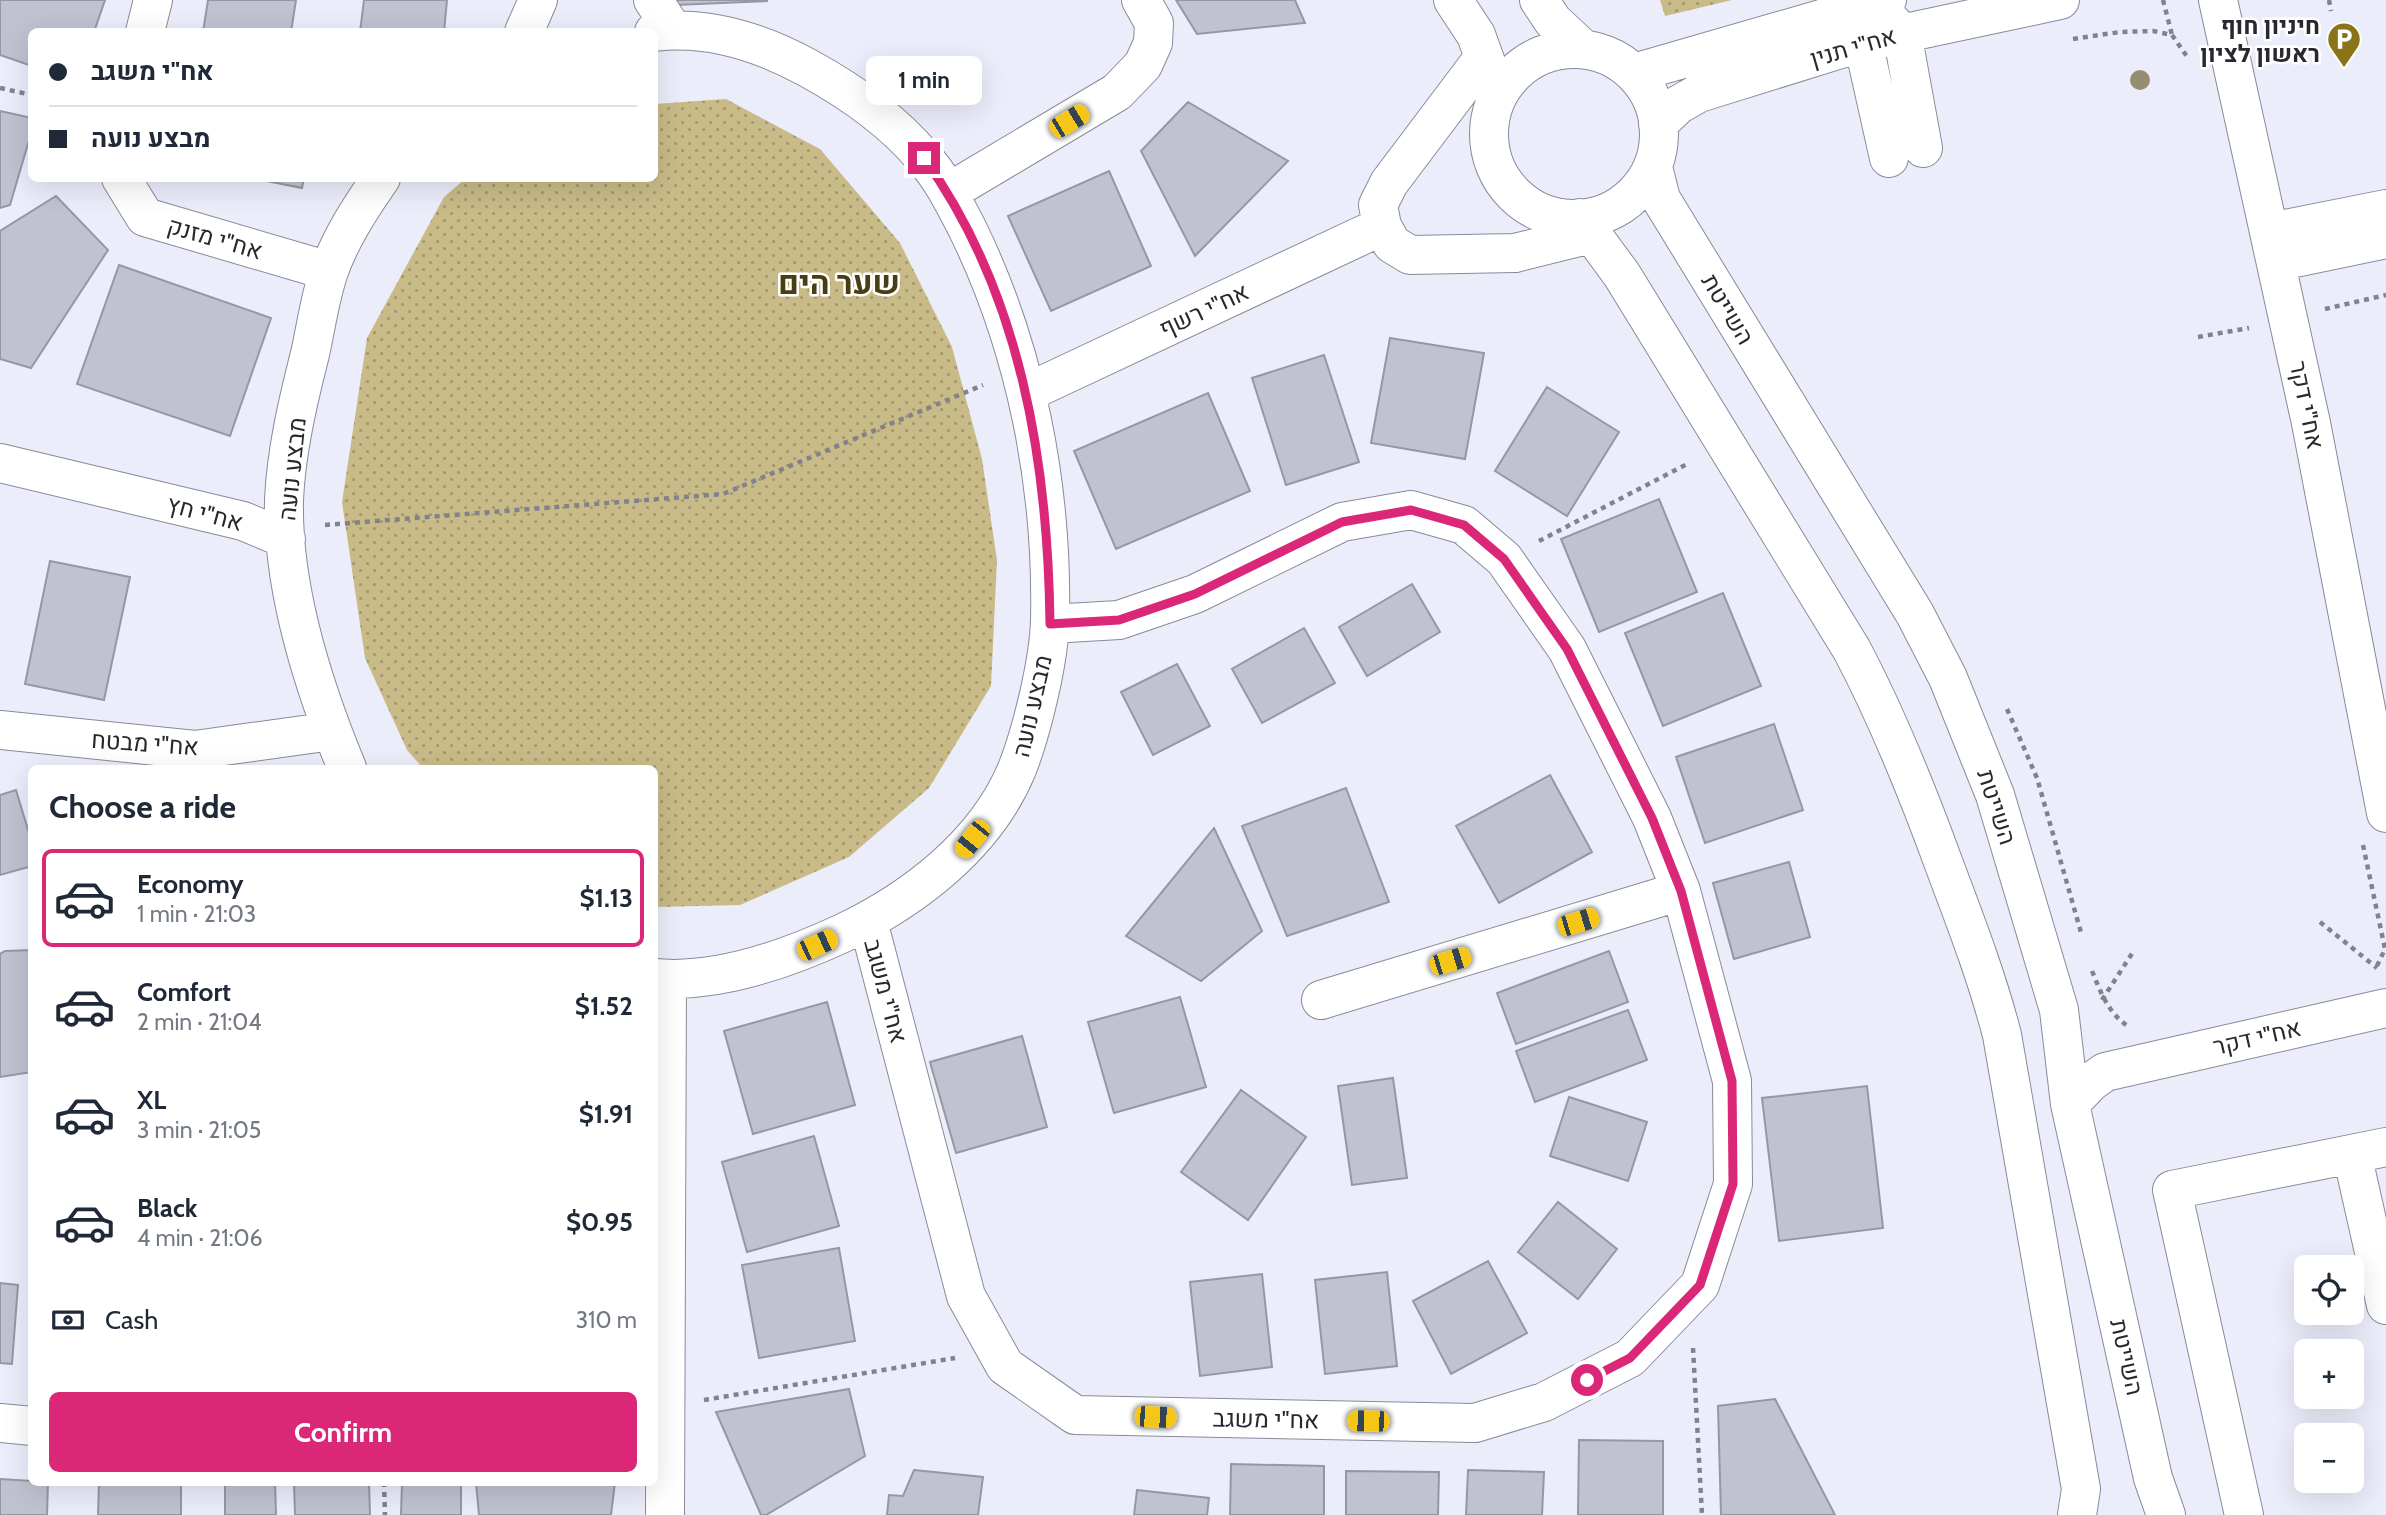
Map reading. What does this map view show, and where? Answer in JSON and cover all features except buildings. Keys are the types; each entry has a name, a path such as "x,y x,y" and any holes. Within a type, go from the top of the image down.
{"street":[{"path":"146,28 153,0"},
{"path":"526,28 538,0"},
{"path":"949,192 1117,92 1143,65 1153,43 1154,23 1141,0"},
{"path":"1453,0 1476,35 1498,96"},
{"path":"1539,0 1553,21 1583,49"},
{"name":"אח\"י תנין","path":"1634,74 1888,12 2060,0"},
{"name":"אח\"י דקר","path":"2218,0 2311,423 2374,827"},
{"path":"1863,42 1906,153 1888,12"},
{"name":"אח\"י תנין","path":"1658,124 1678,105 1699,93 1863,42 1888,12"},
{"name":"מבצע נועה","path":"660,21 738,38 785,55 832,81 889,122 924,158 949,192 988,271 1023,382 1045,504 1050,624 1034,710 1016,771 990,817 955,860 868,921 779,958 729,971 661,979"},
{"path":"1484,57 1389,183 1378,205 1382,226 1392,244 1410,255 1516,253 1586,226 1628,200 1648,179 1653,167 1658,124 1651,97 1634,74 1611,57 1583,49 1555,51 1528,62 1505,83 1493,106 1488,134 1492,161 1504,185 1524,205 1549,216 1586,226 1622,275 1852,650 1883,709 1988,981 2001,1035 2079,1476 2081,1489 2077,1515"},
{"name":"השייטת","path":"1653,167 1661,199 1915,614 1948,678 1995,795 2059,1010 2070,1104 2154,1478 2166,1515"},
{"name":"אח\"י מזנק","path":"123,182 145,217 329,271"},
{"name":"מבצע נועה","path":"346,765 332,731 300,626 286,534 284,500 290,447 329,271 355,215 378,182"},
{"path":"2273,247 2386,209"},
{"name":"אח\"י רשף","path":"1023,382 1382,226"},
{"path":"2273,247 2386,239"},
{"name":"אח\"י חץ","path":"0,463 243,520 286,534"},
{"name":"אח\"י חץ","path":"0,485 240,542 286,534"},
{"name":"אח\"י משגב","path":"868,921 966,1296 1005,1366 1075,1415 1475,1423 1544,1402 1630,1358 1700,1285 1733,1184 1732,1081 1681,891 1652,818 1567,649 1504,559 1464,525 1411,510 1342,522 1195,594 1119,620 1050,624"},
{"name":"אח\"י מבטח","path":"0,730 195,750 332,731"},
{"path":"1321,1000 1681,891"},
{"path":"661,979 665,1515"},
{"name":"אח\"י דקר","path":"2070,1104 2105,1072 2379,987"},
{"path":"2059,1010 2077,1035 2099,1056 2128,1066"},
{"path":"2244,1515 2172,1191 2369,1151 2386,1305"},
{"path":"0,1423 28,1426"}],"path":[{"path":"2163,0 2172,35 2192,64"},
{"path":"2329,0 2331,11"},
{"path":"2067,40 2120,32 2153,31 2172,35"},
{"path":"0,88 28,94"},
{"path":"2252,327 2255,341"},
{"path":"286,534 723,494 1023,382"},
{"path":"1504,559 1726,444"},
{"path":"2001,697 2037,778 2084,943"},
{"path":"2374,827 2385,948 2377,968 2379,987"},
{"path":"2320,922 2377,968 2379,987"},
{"path":"2092,969 2103,999 2118,1019 2133,1029"},
{"path":"1691,1295 1702,1515"},
{"path":"666,1407 997,1351"},
{"path":"384,1486 385,1515"}],"shaded area":[{"path":"1660,0 1732,0 1665,16"},
{"path":"726,99 820,149 900,243 952,347 982,459 997,560 991,686 929,788 849,857 740,905 658,907 658,765 420,765 407,750 365,658 342,502 367,338 444,197 462,182 658,182 658,104"}],"place":[{"name":"חיניון חוף ראשון לציון","path":"2344,69"}],"district":[{"name":"שער הים","path":"839,282"}],"route":[{"path":"924,158 949,192 988,271 1009,331 1026,393 1045,504 1050,624 1119,620 1195,594 1342,522 1411,510 1464,525 1504,559 1567,649 1652,818 1681,891 1732,1081 1733,1184 1700,1285 1630,1358 1587,1380"}]}
